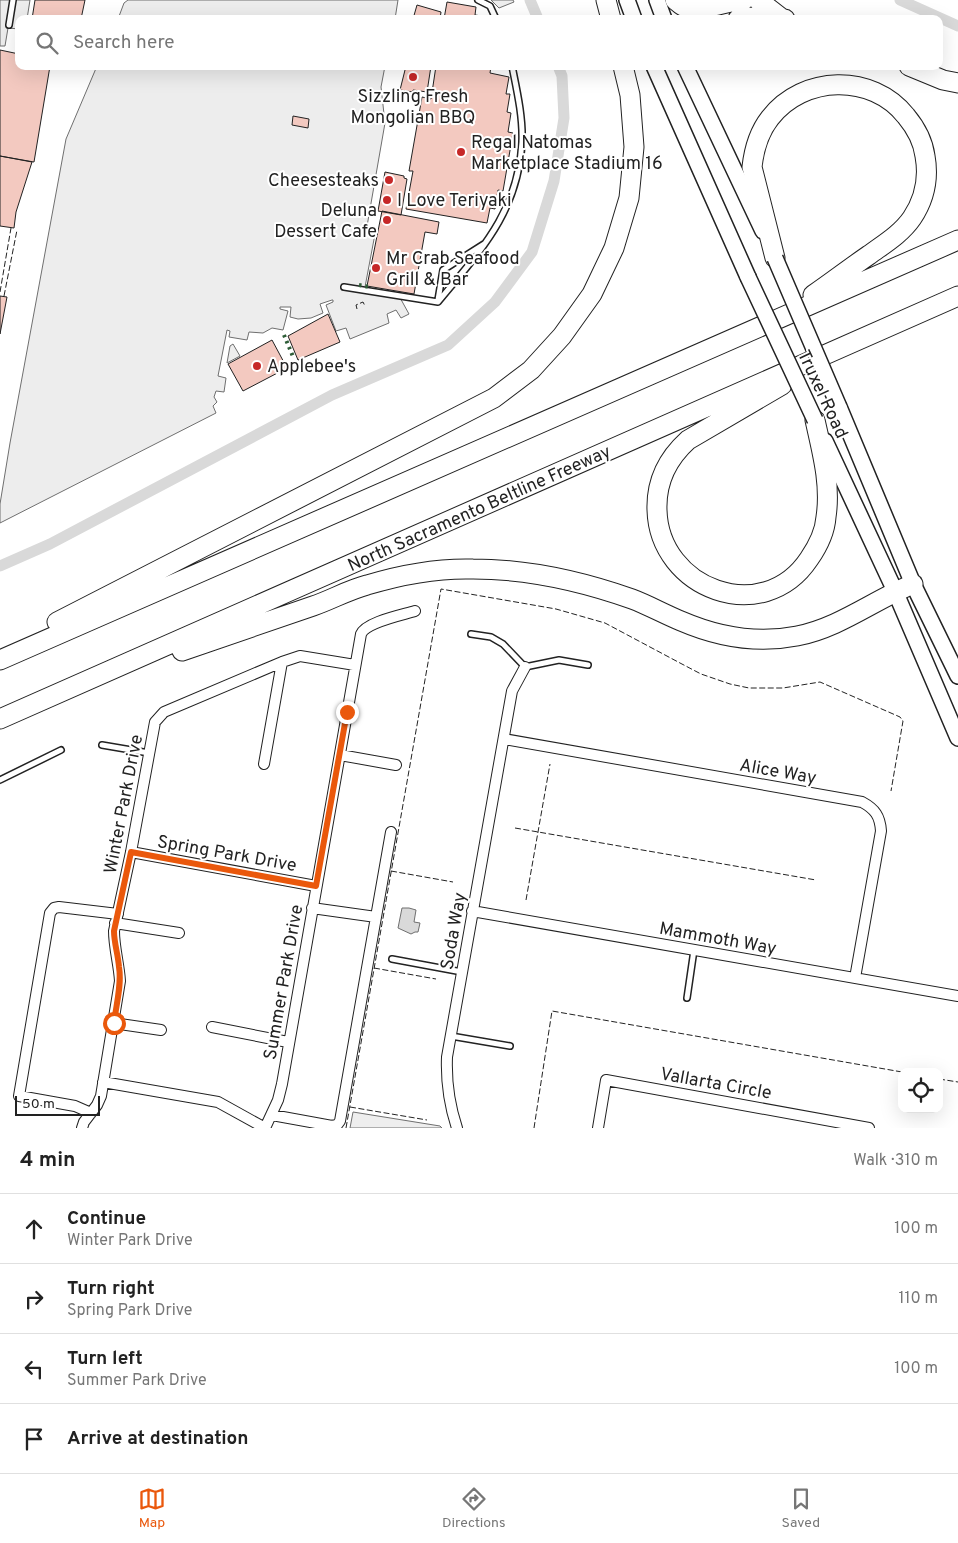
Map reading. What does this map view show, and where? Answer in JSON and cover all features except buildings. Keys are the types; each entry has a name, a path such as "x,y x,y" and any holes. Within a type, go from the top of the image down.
{"highway":[{"path":"606,0 610,15"},
{"path":"675,0 684,7 696,8 744,0"},
{"path":"758,0 778,15"},
{"path":"0,652 494,398 530,370 562,336 592,294 614,248 628,198 634,147 630,95 624,70"},
{"path":"919,70 943,80 958,83"},
{"path":"775,258 752,167 758,138 770,118 792,98 820,86 837,84 855,86 878,93 888,99 902,110 913,124 924,151 927,175 924,192 918,208 904,228 895,236 784,317"},
{"path":"0,660 958,240"},
{"name":"North Sacramento Beltline Freeway","path":"0,719 958,296"},
{"path":"815,420 824,460 828,499 823,532 816,549 805,566 786,584 758,594 723,593 707,587 687,574 668,551 657,518 656,500 659,483 672,457 688,440 863,339"},
{"path":"57,694 316,605 366,585 419,573 472,568 526,572 632,599 720,636 759,640 798,636 835,623 895,591 913,584"}],"main road":[{"path":"627,0 633,15"},
{"path":"657,0 663,15"},
{"name":"Truxel Road","path":"656,70 748,277 895,591 958,738"},
{"name":"Truxel Road","path":"687,70 775,258 913,584 958,676"}],"street":[{"name":"Summer Park Drive","path":"265,1128 278,1100 362,630 372,624 415,610"},
{"name":"Winter Park Drive","path":"82,1128 84,1122 97,1105 114,1023 120,981 114,942 117,919 155,722 164,712 300,656 355,665"},
{"path":"264,764 282,662"},
{"name":"Soda Way","path":"458,1128 451,1110 446,1078 447,1057 512,691 525,667"},
{"name":"Alice Way","path":"504,739 862,802 873,808 880,819 881,831 855,978"},
{"path":"340,755 396,764"},
{"path":"272,1115 328,1127 337,1125 340,1121 391,832"},
{"name":"Spring Park Drive","path":"131,852 316,886"},
{"path":"91,1113 75,1106 18,1096 50,913 54,908 59,907 180,933"},
{"path":"312,908 376,917"},
{"name":"Mammoth Way","path":"472,911 958,996"},
{"path":"114,1023 161,1030"},
{"path":"212,1027 288,1042"},
{"name":"Vallarta Circle","path":"598,1128 606,1080 869,1128"},
{"path":"103,1082 218,1102 265,1128"}],"lane":[{"path":"9,25 14,0"},
{"path":"478,0 490,6 494,15"},
{"path":"438,302 489,241 506,211 516,180 522,142 513,70"},
{"path":"438,302 443,270 489,241"},
{"path":"344,287 438,302"},
{"path":"471,634 491,637 503,644 525,667 559,660 588,665"},
{"path":"102,745 150,753"},
{"path":"0,780 61,750"},
{"path":"687,998 694,950"},
{"path":"392,959 462,972"},
{"path":"451,1036 510,1046"}],"shaded area":[{"path":"0,0 30,0 28,15 15,15 15,29 8,28 5,46 0,46"},
{"path":"128,0 398,0 396,15 120,15 124,3"},
{"path":"491,0 513,0 514,2 499,8"},
{"path":"95,70 384,70 381,87 385,123 366,232 375,234 365,287 398,294 409,314 401,318 396,310 387,314 389,323 350,339 346,328 336,331 326,305 333,302 332,300 320,304 323,313 311,318 298,319 290,317 291,307 280,307 280,309 288,311 283,330 272,328 263,333 249,332 247,340 229,337 230,331 227,330 218,376 226,378 224,392 216,391 214,397 217,402 213,406 216,413 0,523 0,504 10,443 66,139"},
{"path":"233,344 240,356 227,363 230,346"},
{"path":"402,908 416,910 414,922 420,923 418,932 411,934 398,928"},
{"path":"353,1112 440,1126 442,1128 350,1128"}],"waterway":[{"path":"530,0 536,15"},
{"path":"900,0 933,15"},
{"path":"943,19 958,26"},
{"path":"0,566 50,544 332,395 448,345 495,302 532,252 554,181 564,118 562,76 560,70"}],"hedge":[{"path":"359,285 369,287"},
{"path":"284,335 294,359"}],"fence":[{"path":"0,292 11,228"},
{"path":"4,296 17,230"},
{"path":"357,309 356,305 363,302 365,306"},
{"path":"346,1128 441,589 556,609 605,623 701,674 730,684 749,688 783,688 820,682 900,717 903,721 891,791"},
{"path":"526,900 550,764"},
{"path":"515,828 816,880"},
{"path":"391,871 453,882"},
{"path":"374,968 436,979"},
{"path":"534,1128 552,1011 898,1071"},
{"path":"943,1080 958,1082"},
{"path":"350,1107 427,1120"}],"place":[{"name":"Sizzling Fresh Mongolian BBQ","path":"413,77"},
{"name":"Regal Natomas Marketplace Stadium 16","path":"461,152"},
{"name":"Cheesesteaks","path":"389,180"},
{"name":"I Love Teriyaki","path":"387,200"},
{"name":"Deluna Dessert Cafe","path":"387,220"},
{"name":"Mr Crab Seafood Grill & Bar","path":"376,268"},
{"name":"Applebee's","path":"257,366"}],"route":[{"path":"114,1023 120,981 114,931 131,852 316,886 347,712"}]}
